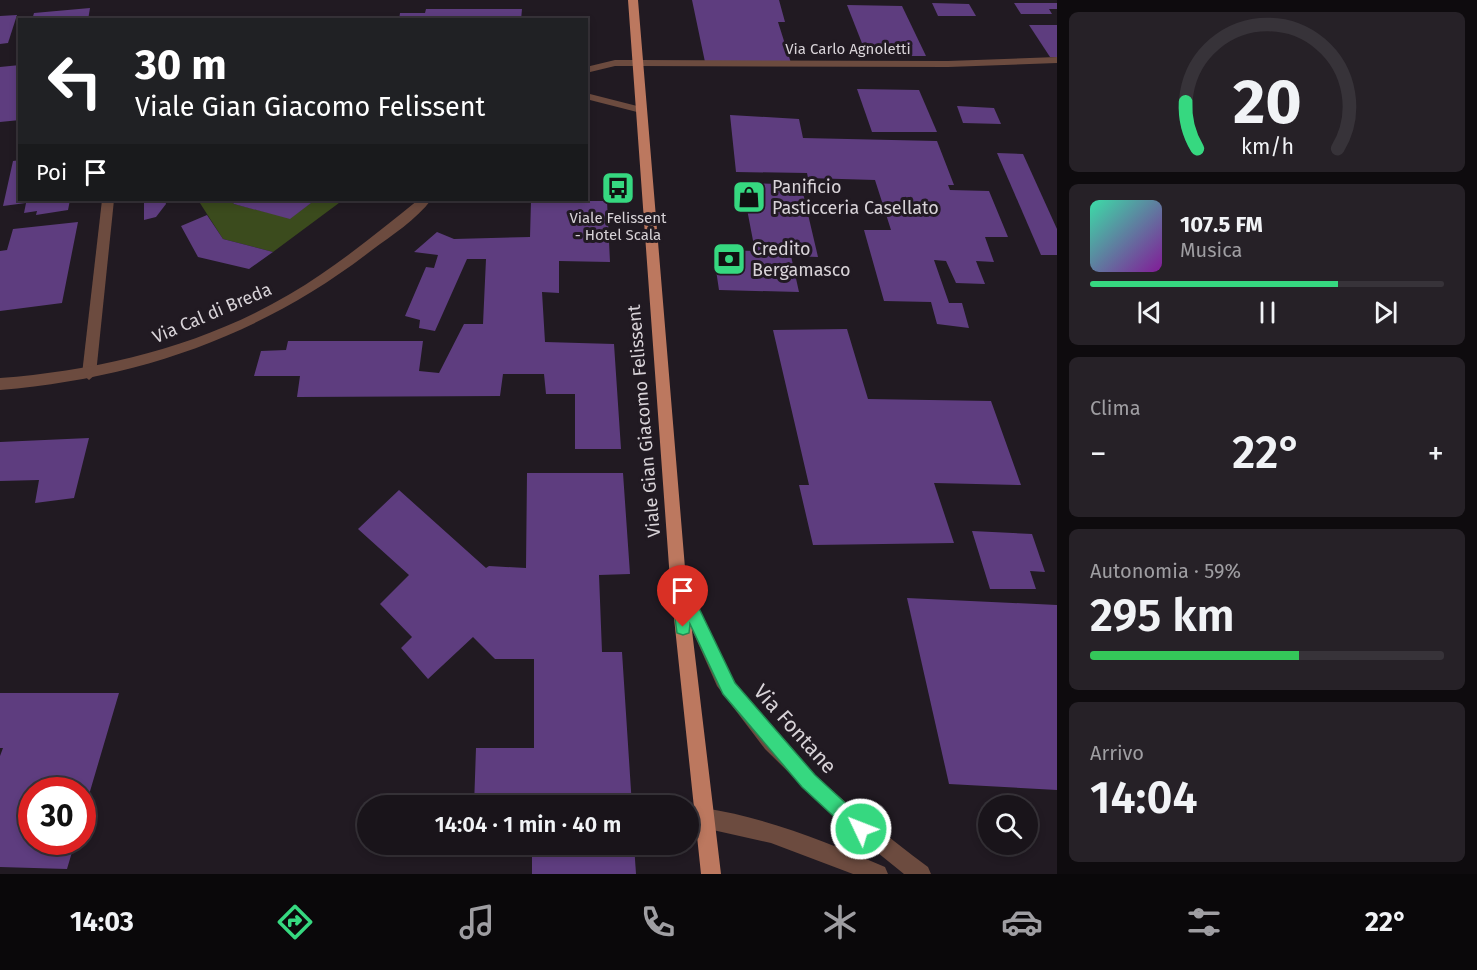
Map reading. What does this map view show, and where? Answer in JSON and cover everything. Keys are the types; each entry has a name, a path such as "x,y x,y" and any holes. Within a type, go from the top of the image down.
{"main road":[{"name":"Viale Gian Giacomo Felissent","path":"633,0 678,580 711,874"}],"street":[{"name":"Via Carlo Agnoletti","path":"638,63 948,64 1057,60"},
{"path":"588,70 615,63 638,63"},
{"path":"588,97 641,110"},
{"path":"89,374 108,201"},
{"name":"Via Cal di Breda","path":"0,384 47,381 89,374 156,357 218,334 276,308 341,265 424,201"},
{"name":"Via Fontane","path":"678,580 729,688 766,735 808,781 861,829 921,874"},
{"path":"704,818 736,821 775,832 878,874"}],"green space":[{"path":"199,201 231,201 234,204 290,218 314,201 342,201 273,252 223,239"}],"building":[{"path":"692,0 779,0 785,22 778,22 791,63 705,62"},
{"path":"932,3 969,4 976,16 938,16"},
{"path":"1014,3 1057,3 1057,9 1049,9 1052,14 1021,14"},
{"path":"847,5 902,6 926,56 867,56"},
{"path":"90,8 88,18 33,18 34,13"},
{"path":"426,9 522,9 521,18 399,18 400,13 425,13"},
{"path":"17,15 8,43 0,44 0,16"},
{"path":"1029,25 1057,25 1057,57 1050,57"},
{"path":"18,65 18,120 0,122 0,67"},
{"path":"857,89 919,90 937,132 872,132"},
{"path":"957,106 994,108 1001,124 963,123"},
{"path":"730,115 799,119 803,138 937,141 954,185 948,185 950,190 989,191 1008,237 985,237 994,262 976,261 985,284 956,283 946,261 934,260 949,303 962,303 969,328 937,324 931,302 884,301 864,230 891,230 875,180 808,178 807,173 736,172"},
{"path":"997,153 1023,154 1057,229 1057,255 1041,255"},
{"path":"18,160 18,201 70,201 68,210 36,215 37,211 24,213 26,203 3,206 13,161"},
{"path":"742,183 778,184 780,193 803,193 818,257 791,256 799,292 719,290 713,250 755,251"},
{"path":"144,201 165,201 166,204 156,217 144,220"},
{"path":"231,201 314,201 290,219 234,204"},
{"path":"531,201 607,201 610,262 559,261 559,293 542,292 545,342 614,344 621,449 575,449 575,394 546,394 544,374 503,374 500,396 297,397 300,376 254,376 261,351 286,350 288,341 423,341 419,371 439,373 464,324 483,324 486,259 467,259 435,331 419,328 420,320 405,316 426,267 434,268 438,255 414,252 437,232 454,239 530,237"},
{"path":"207,215 223,239 273,252 249,269 198,257 181,226"},
{"path":"78,222 62,303 0,311 0,251 7,250 13,229"},
{"path":"847,329 868,399 991,401 1021,485 934,483 954,543 813,545 799,485 809,485 773,330"},
{"path":"89,438 74,498 35,503 39,480 0,481 0,442"},
{"path":"527,473 623,473 630,574 599,575 602,652 622,652 631,795 474,795 476,748 534,748 534,659 495,659 473,637 428,679 401,648 412,637 380,604 409,575 358,529 399,490 486,568 489,566 526,568"},
{"path":"972,531 1032,534 1045,572 1030,571 1036,589 990,589"},
{"path":"907,598 1057,605 1057,790 949,784"},
{"path":"0,693 119,693 94,777 18,777 18,855 71,855 67,869 0,867 0,756 3,748 0,748"},
{"path":"532,855 635,855 636,874 532,874"}],"place":[{"name":"Viale Felissent - Hotel Scala","path":"618,188"},
{"name":"Panificio Pasticceria Casellato","path":"749,197"},
{"name":"Credito Bergamasco","path":"729,259"}],"route":[{"path":"683,627 678,580 729,688 766,735 808,781 861,829"}]}
